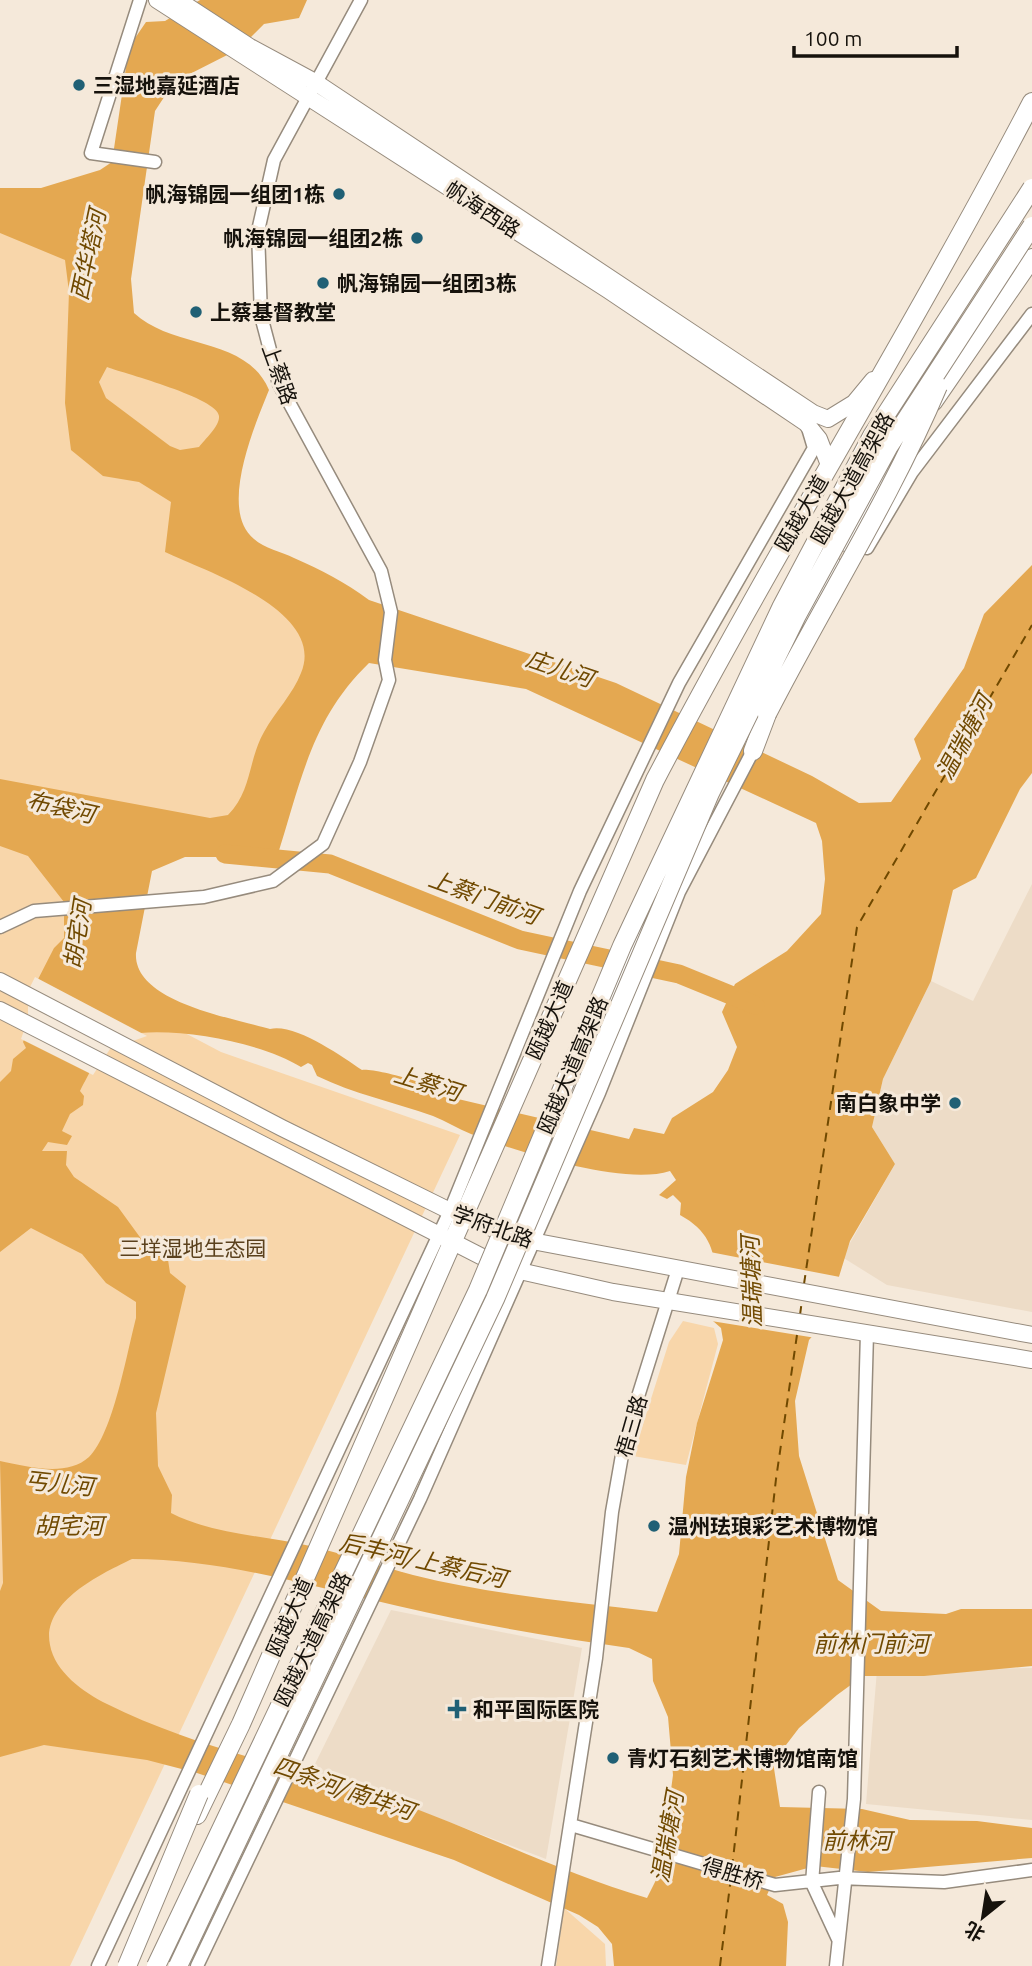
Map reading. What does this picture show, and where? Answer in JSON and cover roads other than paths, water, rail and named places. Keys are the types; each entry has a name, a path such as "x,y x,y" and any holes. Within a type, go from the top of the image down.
{"highway":[{"name":"瓯越大道","path":"121,1966 208,1794 287,1593 409,1341 444,1239 489,1156 664,762 730,637 913,320 1032,102"},
{"name":"瓯越大道高架路","path":"156,1966 478,1290 622,946 781,608 872,436 1032,188"},
{"name":"瓯越大道高架路","path":"176,1966 495,1299 710,793 796,617 883,458 1032,226"},
{"path":"176,1966 246,1812 452,1381 524,1240 542,1176 564,1118 611,998 683,832 874,494 945,383 1032,258"},
{"path":"753,751 766,714 818,613 883,504 914,442 958,339"},
{"path":"127,1966 237,1722"}],"main road":[{"name":"帆海西路","path":"157,0 177,4 247,52 307,98 810,418"},
{"name":"帆海西路","path":"247,52 315,82 810,418"},
{"path":"829,465 810,418 828,419 854,403 879,372 913,320"},
{"name":"学府北路","path":"0,981 142,1056 457,1214 524,1240 1032,1335"},
{"name":"学府北路","path":"6,1014 444,1239 511,1268 669,1301 1032,1360"}],"street":[{"path":"140,0 91,153 155,162"},
{"name":"上蔡路","path":"0,927 34,911 204,897 273,881 323,844 360,762 389,680 385,660 391,612 381,571 279,384 261,317 258,231 274,160 361,0"},
{"path":"524,1240 600,1093 679,892 729,793 796,676 825,619 912,472 1032,314"},
{"path":"457,1214 580,891 666,710 814,448 810,418"},
{"path":"796,676 804,622"},
{"path":"314,1533 444,1239"},
{"path":"197,1966 393,1553 511,1268"},
{"name":"梧三路","path":"571,1825 596,1658 612,1511 625,1438 678,1269"},
{"path":"836,1966 854,1799 867,1333"},
{"path":"98,1966 209,1729 287,1593"},
{"path":"819,1792 811,1883 839,1940"},
{"path":"548,1966 571,1825"},
{"name":"得胜桥","path":"571,1825 775,1885 811,1883 844,1876 944,1882 1032,1870"}],"water":[{"path":"200,0 307,0 299,18 264,24 239,49 174,82 155,111 131,279 134,313 150,325 244,360 258,373 269,390 249,445 239,488 239,508 244,526 258,542 323,572 369,600 616,683 812,776 859,803 891,802 921,759 914,739 964,668 984,614 1032,565 1032,773 1020,789 976,878 953,890 931,981 883,1079 872,1127 895,1164 850,1241 825,1322 809,1340 795,1401 799,1456 838,1580 881,1611 946,1614 961,1609 1032,1609 1032,1666 924,1676 863,1676 799,1728 773,1762 780,1807 862,1809 910,1820 977,1821 1032,1828 1032,1858 868,1872 815,1866 775,1877 767,1895 783,1904 788,1922 786,1966 614,1966 612,1944 598,1927 579,1915 454,1860 197,1773 147,1760 44,1745 0,1757 0,1591 3,1583 0,1461 58,1469 80,1463 89,1457 98,1446 112,1412 136,1318 136,1302 106,1283 82,1254 31,1228 0,1252 0,1082 11,1071 13,1059 26,1048 23,1042 32,1020 32,991 54,948 64,938 64,902 28,856 0,846 0,779 210,818 228,815 242,796 264,732 298,681 304,651 296,631 280,612 258,596 165,552 171,502 139,482 103,476 71,450 65,403 69,292 65,260 0,233 0,188 41,188 100,170 112,162 129,47 146,22 165,21","holes":["107,367 188,394 215,409 219,420 199,447 180,450 170,446 106,398 99,382","369,663 526,689 816,823 822,841 825,879 821,914 787,951 735,984 722,1012 737,1047 728,1070 713,1092 672,1118 664,1134 634,1128 629,1139 458,1099 411,1080 362,1070 318,1042 292,1031 270,1029 211,1013 167,996 150,984 139,970 136,953 152,871 185,857 277,857 310,753 321,729 349,684","159,1032 223,1039 266,1051 301,1067 308,1063 312,1065 317,1076 331,1082 433,1116 471,1134 544,1158 600,1171 627,1174 670,1171 676,1180 659,1195 667,1199 673,1195 681,1203 680,1215 695,1225 711,1248 715,1274 713,1321 721,1328 723,1340 697,1423 686,1477 679,1554 657,1612 534,1597 443,1582 310,1546 204,1526 171,1513 172,1495 158,1466 156,1413 186,1286 170,1273 167,1253 142,1240 118,1207 74,1177 66,1165 67,1151 42,1151 48,1142 67,1145 72,1136 62,1131 70,1114 83,1105 84,1096 80,1091 97,1060 116,1044 140,1033","132,1559 166,1560 233,1569 455,1619 629,1648 652,1659 653,1681 668,1717 673,1775 660,1872 647,1898 581,1876 388,1799 175,1733 89,1694 71,1680 58,1664 50,1645 50,1630 64,1603 90,1581"]}],"waterway":[{"name":"上蔡门前河","path":"225,854 330,864 520,940 679,974 755,1005"}],"place":[{"name":"三湿地嘉延酒店","path":"79,85"},
{"name":"帆海锦园一组团1栋","path":"339,194"},
{"name":"帆海锦园一组团2栋","path":"417,238"},
{"name":"帆海锦园一组团3栋","path":"323,283"},
{"name":"上蔡基督教堂","path":"196,312"},
{"name":"南白象中学","path":"955,1103"},
{"name":"温州珐琅彩艺术博物馆","path":"654,1526"},
{"name":"和平国际医院","path":"457,1709"},
{"name":"青灯石刻艺术博物馆南馆","path":"613,1758"}],"water label":[{"name":"西华塔河","path":"88,255"},
{"name":"庄儿河","path":"560,668"},
{"name":"温瑞塘河","path":"964,737"},
{"name":"布袋河","path":"61,807"},
{"name":"胡宅河","path":"77,934"},
{"name":"上蔡河","path":"428,1083"},
{"name":"温瑞塘河","path":"751,1282"},
{"name":"丐儿河","path":"59,1483"},
{"name":"胡宅河","path":"69,1525"},
{"name":"后丰河/上蔡后河","path":"423,1560"},
{"name":"前林门前河","path":"871,1643"},
{"name":"四条河/南垟河","path":"344,1788"},
{"name":"温瑞塘河","path":"667,1837"},
{"name":"前林河","path":"857,1840"}],"park label":[{"name":"三垟湿地生态园","path":"193,1248"}]}
